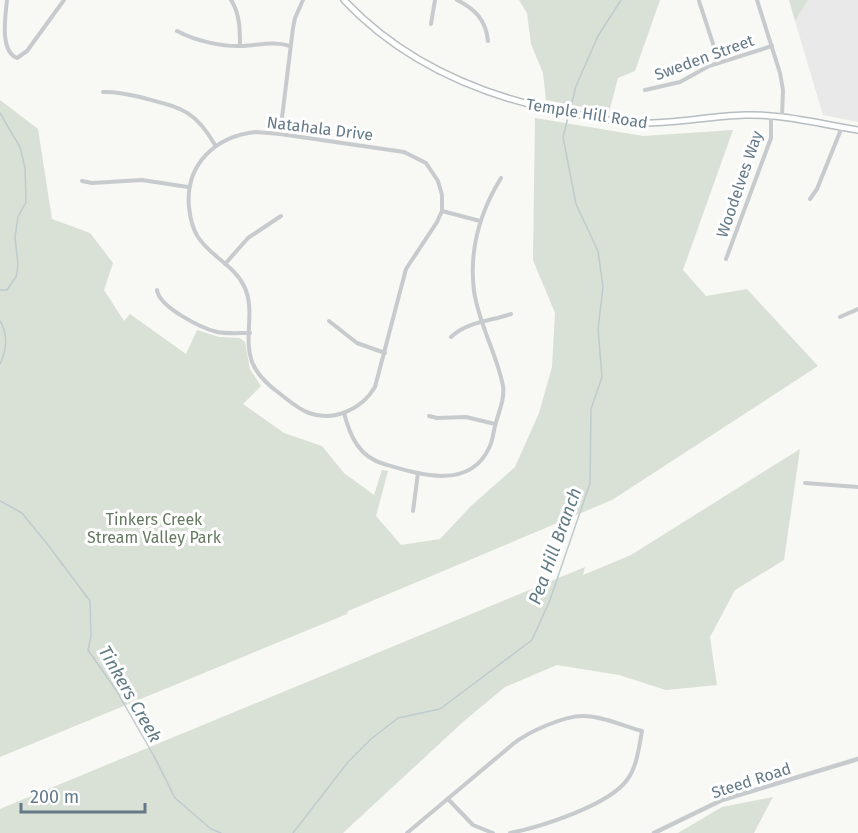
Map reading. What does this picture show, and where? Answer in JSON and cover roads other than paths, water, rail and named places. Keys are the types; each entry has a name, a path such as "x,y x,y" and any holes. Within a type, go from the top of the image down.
{"main road":[{"name":"Temple Hill Road","path":"344,0 381,34 431,67 469,85 528,105 630,123 666,124 735,116 782,116 858,130"}],"street":[{"path":"7,0 2,41 7,53 17,58 27,51 64,0"},
{"path":"231,0 239,20 240,46"},
{"path":"280,134 290,46 295,18 303,0"},
{"path":"431,24 435,0"},
{"path":"457,0 469,6 480,17 486,26 488,41"},
{"path":"757,0 782,82 782,116"},
{"path":"699,1 719,62"},
{"path":"177,32 198,40 240,46 272,43 290,46"},
{"name":"Sweden Street","path":"645,90 680,82 719,62 772,46"},
{"path":"103,92 130,95 184,110 200,124 215,145 198,163 188,187 189,212 195,231 206,246 238,276 249,298 252,362 260,375 273,388 308,413 329,416 344,413 358,406 372,392 385,353 405,269 442,211 480,221"},
{"name":"Woodelves Way","path":"726,259 771,138 771,116"},
{"path":"810,199 818,189 842,127"},
{"name":"Natahala Drive","path":"215,145 248,133 280,134 412,154 426,163 435,175 441,188 442,211"},
{"path":"344,413 352,438 367,456 382,464 444,477 471,469 489,450 502,401 502,386 481,322 474,291 473,272 475,244 480,221 501,178"},
{"path":"82,181 92,183 142,180 188,187"},
{"path":"225,264 248,238 280,216"},
{"path":"157,291 157,296 168,306 201,327 218,332 250,333"},
{"path":"840,317 858,309"},
{"path":"451,337 462,329 511,314"},
{"path":"328,321 357,343 385,353"},
{"path":"429,416 466,417 495,424"},
{"path":"413,511 418,473"},
{"path":"805,483 858,487"},
{"path":"407,833 522,737 572,717 596,718 642,731 633,770 628,780 619,789 580,811 510,833"},
{"name":"Steed Road","path":"654,833 722,800 858,759"},
{"path":"448,799 473,825 493,833"}],"waterway":[{"name":"Pea Hill Branch","path":"570,110 576,86 598,36 621,0"},
{"name":"Tinkers Creek","path":"0,113 20,147 25,168 26,202 18,217 15,237 18,265 16,277 7,290 0,290"},
{"name":"Pea Hill Branch","path":"293,833 348,762 371,739 398,718 440,709 532,640 550,600 590,483 591,409 602,377 598,329 603,287 598,251 576,204 563,137 568,117"},
{"name":"Tinkers Creek","path":"0,321 6,342 0,364"},
{"name":"Tinkers Creek","path":"0,501 22,513 90,601 91,636 88,650 116,690 175,798 211,829 221,833"}],"park label":[{"name":"Tinkers Creek Stream Valley Park","path":"154,528"}]}
